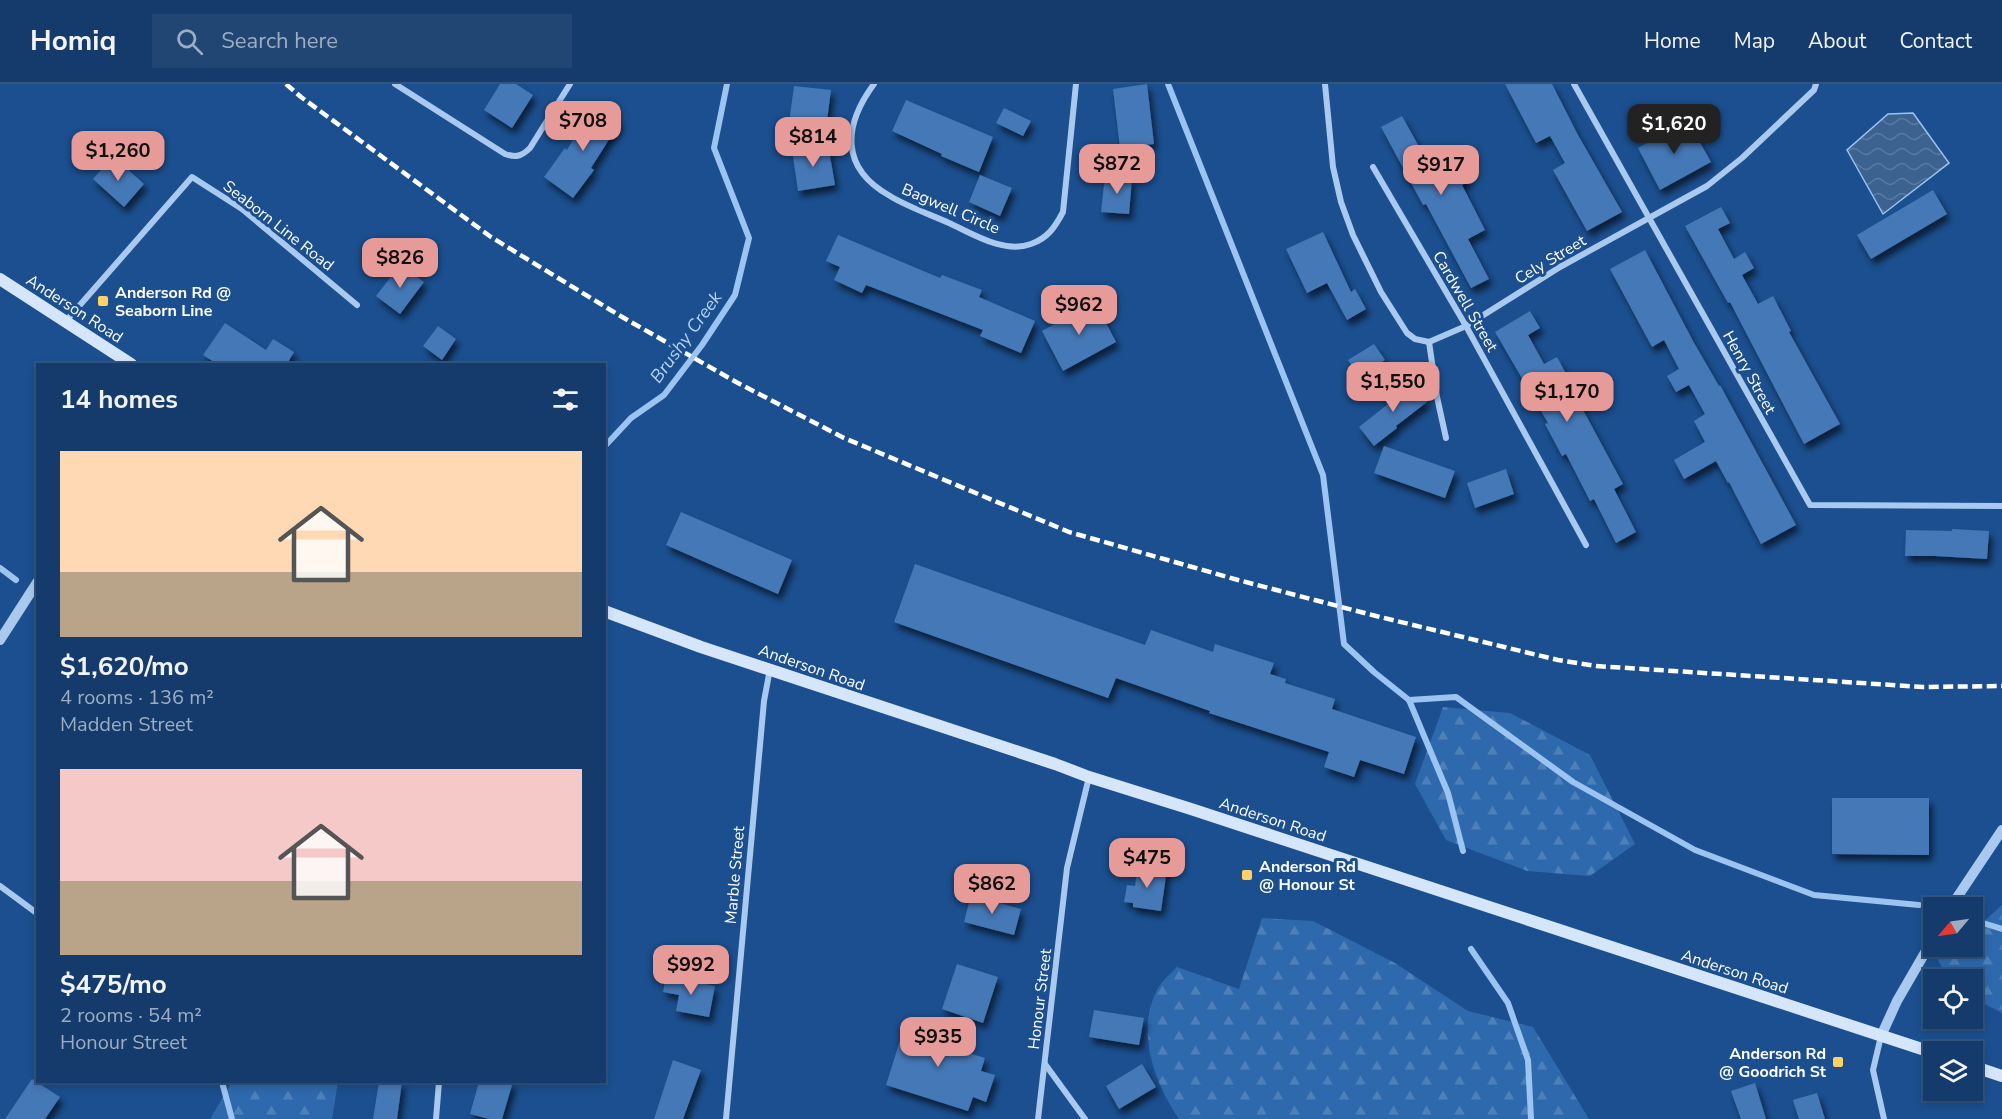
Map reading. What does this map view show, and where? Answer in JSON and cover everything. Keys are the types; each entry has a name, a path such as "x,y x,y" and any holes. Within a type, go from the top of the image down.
{"main road":[{"name":"Anderson Road","path":"0,279 129,363"},
{"name":"Anderson Road","path":"606,612 701,647 1089,777 1923,1049"},
{"path":"1983,1070 2002,1076"}],"street":[{"path":"395,84 505,154 514,157 523,154 535,141 570,84"},
{"name":"Bagwell Circle","path":"874,84 858,109 852,124 850,142 854,159 865,177 889,196 993,243 1012,247 1030,244 1046,236 1053,230 1063,212 1076,84"},
{"path":"1325,84 1333,167 1341,202 1353,236 1381,292 1407,333 1414,339 1429,342 1446,438"},
{"name":"Henry Street","path":"1574,84 1810,505 2002,506"},
{"name":"Cely Street","path":"1429,342 1466,326 1560,267 1707,186 1742,158 1814,90 1816,84"},
{"name":"Cardwell Street","path":"1373,167 1466,326 1586,545"},
{"name":"Seaborn Line Road","path":"66,322 192,177 242,209 357,305"},
{"path":"1,636 36,584"},
{"name":"Marble Street","path":"726,1119 764,701 770,669"},
{"name":"Honour Street","path":"1038,1119 1067,868 1089,777"},
{"path":"1957,897 2002,830"},
{"path":"0,886 36,913"},
{"path":"1884,1119 1873,1070 1881,1036 1897,1001 1923,956"},
{"path":"1045,1063 1085,1119"},
{"path":"436,1119 439,1083"}],"green space":[{"path":"1443,707 1510,713 1590,755 1635,844 1590,876 1527,871 1446,840 1415,784"},
{"path":"2002,905 2002,1013 1983,1003 1983,969 1943,969 1938,960 1942,957 1983,957 1983,922"},
{"path":"1262,918 1313,921 1395,963 1468,1011 1533,1027 1589,1119 1179,1119 1162,1090 1151,1058 1148,1024 1150,1008 1156,992 1177,967 1239,989"},
{"path":"231,1083 338,1083 332,1119 210,1119"}],"water":[{"path":"1913,113 1949,163 1883,214 1847,150 1888,114"}],"building":[{"path":"500,84 516,84 533,95 512,128 484,110"},
{"path":"1147,84 1154,144 1120,148 1113,89"},
{"path":"1505,84 1552,84 1622,212 1587,231 1553,170 1565,163 1550,136 1536,143"},
{"path":"794,86 831,90 826,128 789,123"},
{"path":"906,100 993,137 979,172 892,131"},
{"path":"594,105 620,122 591,168 594,170 573,198 544,177 565,148 567,150"},
{"path":"1004,108 1031,121 1023,136 996,123"},
{"path":"1402,116 1427,161 1451,148 1468,182 1462,185 1485,230 1468,239 1489,279 1471,288 1381,127"},
{"path":"1688,121 1711,162 1660,190 1638,148"},
{"path":"828,144 835,185 798,191 792,150"},
{"path":"113,156 144,184 124,207 93,179"},
{"path":"980,175 1012,188 1000,216 969,202"},
{"path":"1105,176 1132,179 1129,214 1101,212"},
{"path":"1933,190 1947,214 1871,259 1857,235"},
{"path":"1721,207 1730,223 1718,229 1734,259 1745,252 1754,268 1742,275 1758,304 1773,296 1791,331 1789,332 1840,424 1804,444 1730,302 1728,303 1685,226"},
{"path":"1323,232 1351,292 1355,289 1366,309 1347,320 1327,283 1307,293 1286,249"},
{"path":"838,235 940,278 942,275 982,290 979,297 1035,321 1021,353 980,336 983,330 866,285 862,293 834,280 840,267 826,261"},
{"path":"1645,250 1796,525 1761,544 1716,461 1684,479 1674,460 1705,442 1694,421 1705,414 1689,385 1676,392 1667,376 1679,369 1664,340 1652,347 1610,269"},
{"path":"400,265 424,282 400,314 376,296"},
{"path":"1095,302 1116,342 1063,371 1042,331"},
{"path":"1530,311 1540,328 1528,335 1544,364 1557,357 1623,484 1614,489 1636,532 1616,543 1594,499 1590,501 1566,454 1562,456 1545,424 1548,423 1495,332"},
{"path":"225,323 266,350 273,339 294,352 288,363 215,363 203,355"},
{"path":"438,326 456,339 442,360 423,346"},
{"path":"1374,344 1385,360 1359,377 1348,360"},
{"path":"1411,380 1427,402 1374,446 1359,427 1388,404 1385,400"},
{"path":"1384,446 1455,471 1445,498 1374,473"},
{"path":"1506,469 1514,494 1475,508 1467,483"},
{"path":"681,512 792,560 778,594 666,545"},
{"path":"1952,529 1989,531 1987,559 1905,556 1906,530 1952,531"},
{"path":"915,564 1145,645 1151,630 1213,652 1215,644 1274,663 1270,674 1286,679 1285,683 1335,699 1332,709 1416,737 1404,774 1360,760 1354,777 1324,767 1329,752 1209,713 1210,711 1116,678 1108,698 894,622"},
{"path":"1832,798 1929,798 1929,855 1832,854"},
{"path":"1138,865 1167,869 1161,911 1133,907 1133,903 1124,902 1127,885 1135,886"},
{"path":"961,866 981,869 977,892 958,888"},
{"path":"971,895 1021,909 1014,935 964,922"},
{"path":"957,964 998,977 983,1023 942,1009"},
{"path":"666,976 715,986 709,1017 676,1011 679,995 663,992"},
{"path":"1094,1010 1144,1018 1139,1045 1089,1037"},
{"path":"907,1018 948,1031 943,1045 985,1058 981,1071 995,1075 986,1102 973,1097 968,1111 886,1085"},
{"path":"673,1060 701,1070 683,1119 654,1119"},
{"path":"1142,1064 1156,1087 1119,1109 1106,1086"},
{"path":"32,1079 60,1097 45,1119 5,1119"},
{"path":"379,1083 402,1083 397,1119 373,1119"},
{"path":"479,1083 513,1083 502,1119 489,1119 470,1114"},
{"path":"1755,1083 1766,1119 1741,1119 1731,1091"},
{"path":"1817,1093 1825,1119 1799,1119 1793,1100"}],"waterway":[{"name":"Brushy Creek","path":"606,445 631,418 664,395 702,345 735,295 749,238 714,148 727,84"},
{"path":"1168,84 1323,475 1344,644 1409,700 1448,793 1463,851"},
{"path":"0,568 16,580"},
{"path":"1409,700 1456,697 1573,782 1695,850 1814,895 1919,905"},
{"path":"1983,923 2002,929"},
{"path":"1471,949 1508,1003 1528,1060 1531,1119"},
{"name":"Brushy Creek","path":"222,1083 232,1119"}],"railway":[{"path":"286,84 491,237 617,314 736,382 844,438 1069,532 1238,580 1558,660 1596,666 1923,687 2002,686"}],"place":[{"name":"Anderson Rd @ Seaborn Line","path":"103,301"},
{"name":"Anderson Rd @ Honour St","path":"1247,875"},
{"name":"Anderson Rd @ Goodrich St","path":"1838,1062"}]}
